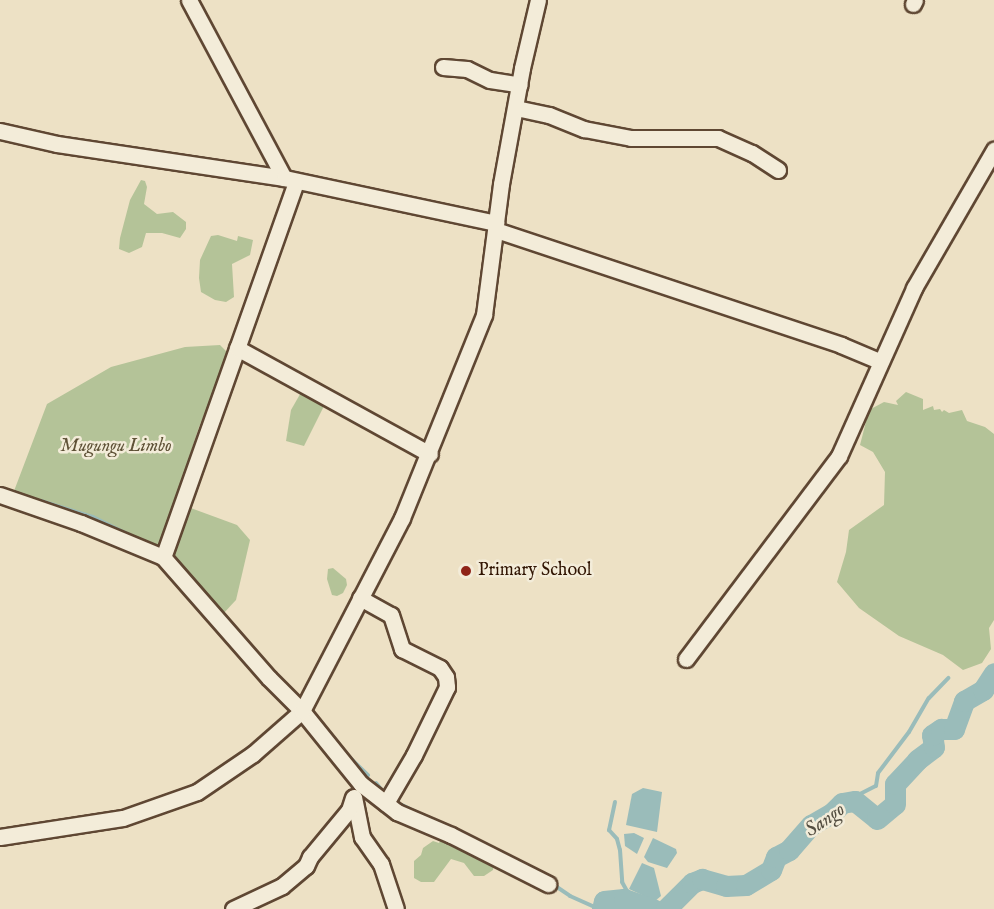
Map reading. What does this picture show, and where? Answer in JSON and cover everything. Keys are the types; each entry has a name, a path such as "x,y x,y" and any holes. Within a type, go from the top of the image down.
{"street":[{"path":"163,557 237,348 290,180 189,0"},
{"path":"0,837 123,818 197,792 253,754 302,711 402,518 430,454 484,315 516,108 538,0"},
{"path":"443,67 467,69 490,80 520,85"},
{"path":"516,108 549,115 584,129 631,138 718,138 752,153 778,170"},
{"path":"0,131 62,145 290,180 496,226 841,345 879,361"},
{"path":"686,660 839,456 879,361 914,288 994,150"},
{"path":"237,348 430,454"},
{"path":"0,495 81,522 163,557 269,678 302,711 361,784 397,812 452,835 548,884"},
{"path":"360,598 391,615 402,649 440,668 447,687 419,745 386,803"},
{"path":"233,909 282,886 306,866 310,857 349,810 361,784"},
{"path":"353,798 362,837 381,864 396,909"}],"green space":[{"path":"141,180 145,181 147,187 144,204 157,214 173,212 186,222 186,229 180,238 162,233 146,233 142,247 129,253 119,249 120,238 130,200"},
{"path":"218,235 237,241 238,236 253,240 250,255 232,264 234,297 226,302 215,300 201,292 199,278 200,260 211,236"},
{"name":"Mugungu Limbo","path":"220,345 227,352 221,375 199,427 160,546 153,547 93,516 14,491 47,404 111,367 185,347"},
{"path":"303,389 326,402 304,446 286,441 291,410"},
{"path":"906,392 923,399 923,410 933,406 934,410 940,409 942,412 944,410 949,413 962,410 967,421 985,427 994,434 994,620 989,628 991,649 982,663 963,670 943,655 899,636 859,608 837,582 846,552 849,530 884,505 885,472 873,452 860,445 869,410 884,402 898,405 896,401"},
{"path":"188,507 237,525 250,540 236,600 222,615 172,556 170,550"},
{"path":"333,568 346,579 347,585 343,593 337,596 332,595 327,579 328,569"},
{"path":"443,835 494,861 493,870 484,876 474,876 464,863 451,859 434,882 421,882 414,878 414,861 421,855 423,848 433,841 439,843"}],"water":[{"path":"643,788 662,792 657,832 626,825 632,794"},
{"path":"634,833 644,838 637,854 625,846 624,834"},
{"path":"653,838 676,849 677,853 667,868 648,862 644,857"},
{"path":"642,863 654,868 661,896 655,901 629,889"}],"waterway":[{"path":"41,501 93,517 129,535"},
{"name":"Sango","path":"666,909 692,883 702,879 726,886 746,885 771,870 776,857 789,850 811,825 832,813 842,803 855,801 877,819 895,804 895,784 917,760 934,747 932,735 941,729 954,729 964,701 983,690 994,673"},
{"path":"851,802 856,796 876,786 878,773 909,732 929,698 948,678"},
{"path":"345,753 368,775"},
{"path":"376,783 385,794"},
{"path":"615,802 609,830 617,839 620,850 622,882 627,891 644,906"},
{"path":"402,805 420,814"},
{"path":"551,883 570,896 599,909"},
{"name":"Sango","path":"602,909 604,901 624,899 653,909"}],"place":[{"name":"Primary School","path":"466,571"}]}
